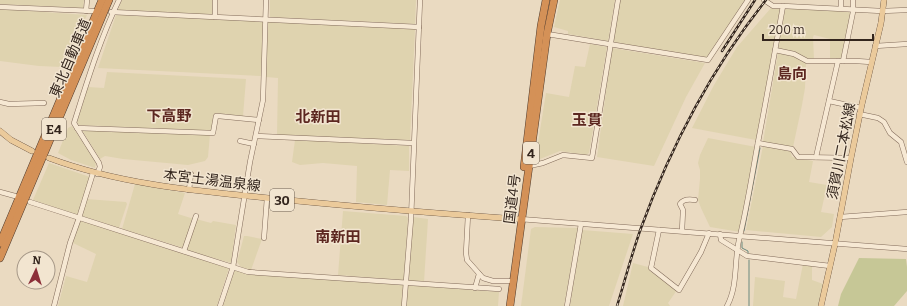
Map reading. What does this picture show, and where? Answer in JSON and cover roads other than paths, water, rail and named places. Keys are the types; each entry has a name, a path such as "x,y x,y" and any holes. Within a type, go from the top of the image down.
{"highway":[{"name":"東北自動車道","path":"0,243 102,0"},
{"name":"東北自動車道","path":"0,258 109,0"},
{"name":"国道4号","path":"510,306 541,26 546,0"},
{"name":"国道4号","path":"506,306 529,166 547,34 554,0"}],"main road":[{"name":"須賀川二本松線","path":"821,306 836,244 860,111 884,0"},
{"path":"0,131 11,140 32,151"},
{"name":"本宮土湯温泉線","path":"49,158 95,174 189,190 410,211 520,219"}],"street":[{"path":"86,11 87,0"},
{"path":"54,306 70,243 95,174 100,167 74,123 111,12 119,0"},
{"path":"215,0 215,17"},
{"path":"220,306 233,267 263,100 266,0"},
{"path":"404,306 420,0"},
{"path":"529,166 543,163 564,155 592,158 618,0"},
{"path":"547,34 708,60 748,0"},
{"path":"764,0 773,6 882,11 907,10"},
{"path":"797,0 797,7"},
{"path":"841,0 841,8"},
{"path":"816,157 829,101 853,12 853,0"},
{"path":"727,306 735,278 737,250 784,6"},
{"path":"0,7 93,11"},
{"path":"111,12 418,27"},
{"path":"875,46 907,44"},
{"path":"775,50 794,54 807,61 871,62"},
{"path":"829,101 860,111 884,122 890,133 901,142 907,162"},
{"path":"0,102 9,104 44,103"},
{"path":"77,128 213,133 216,116 259,120"},
{"path":"256,136 413,143"},
{"path":"240,141 254,144"},
{"path":"758,143 792,149 798,157 851,158"},
{"path":"189,190 191,174"},
{"path":"0,192 15,196"},
{"path":"264,238 267,198"},
{"path":"682,231 683,210 680,204 682,201 695,200"},
{"path":"30,202 248,272 499,289"},
{"path":"840,216 907,212"},
{"path":"468,215 467,260 486,280 509,281"},
{"path":"184,251 196,216"},
{"path":"520,219 907,249"},
{"path":"567,306 581,224"},
{"path":"659,230 651,268 679,290 701,252 709,233"},
{"path":"720,234 721,240 747,256 830,266"},
{"path":"476,288 479,274"}],"waterway":[{"path":"744,231 760,148"},
{"path":"742,242 742,248 748,251 748,253"},
{"path":"749,260 749,306"}],"railway":[{"path":"722,51 755,0"},
{"path":"617,306 641,228 679,138 694,109 728,53 766,0"}],"district":[{"name":"島向","path":"792,74"},
{"name":"下高野","path":"169,116"},
{"name":"北新田","path":"318,117"},
{"name":"玉貫","path":"587,120"},
{"name":"南新田","path":"338,237"}]}
